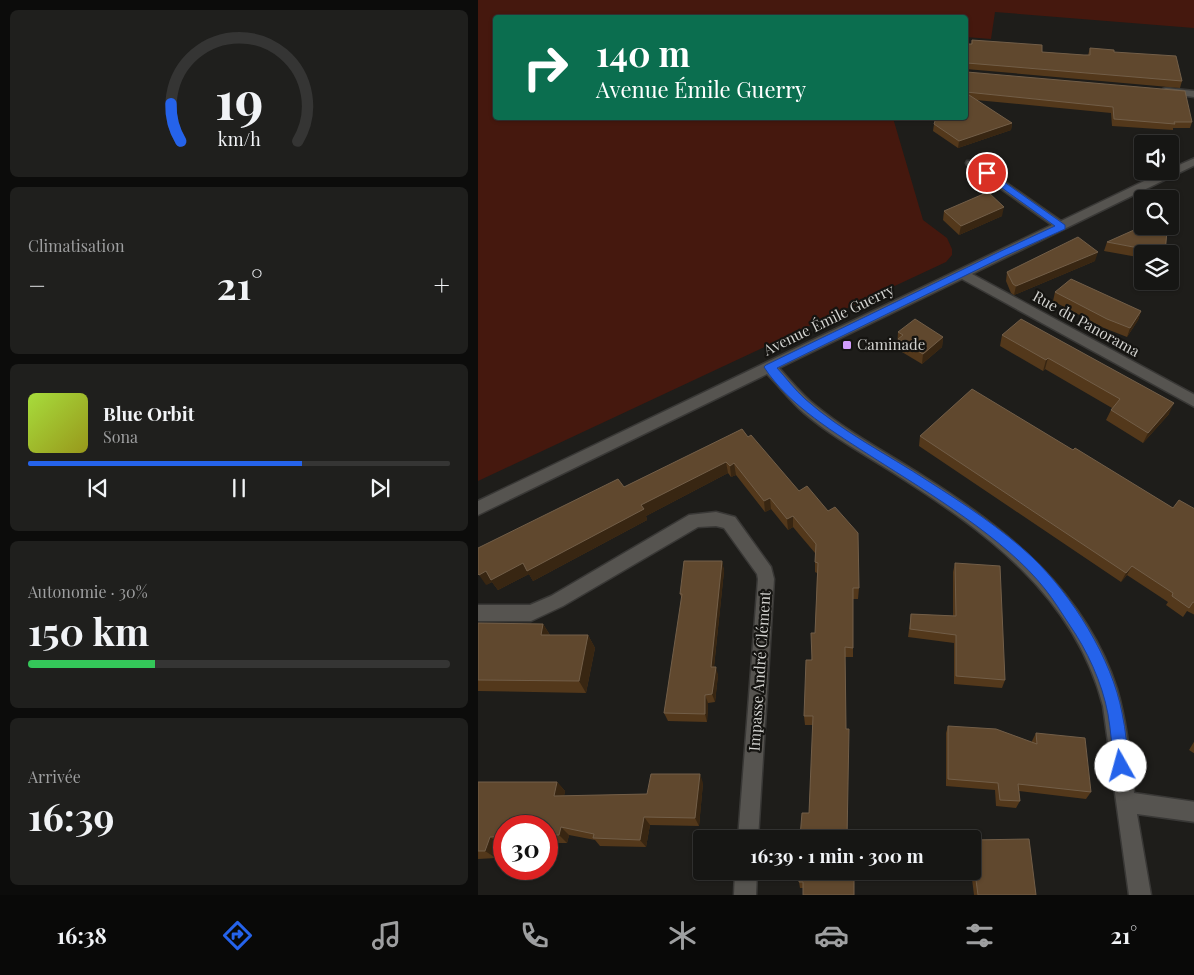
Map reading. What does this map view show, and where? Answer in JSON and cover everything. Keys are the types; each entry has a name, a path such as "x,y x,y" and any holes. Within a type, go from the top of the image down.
{"street":[{"path":"1155,90 1194,94"},
{"name":"Avenue Émile Guerry","path":"478,508 1194,162"},
{"path":"972,163 1062,227"},
{"name":"Rue du Panorama","path":"962,274 1194,402"},
{"path":"770,367 801,401 834,427 924,484 992,531 1028,561 1050,585 1085,637 1103,674 1115,712 1125,802 1140,895"},
{"name":"Impasse André Clément","path":"478,612 531,613 557,601 695,520 716,519 729,522 765,572 766,579 749,830"},
{"path":"1125,802 1194,812"},
{"path":"744,895 745,880"}],"shaded area":[{"path":"478,0 1194,0 1195,28 995,12 991,39 968,37 968,15 493,15 493,120 894,120 923,220 947,238 952,249 952,255 946,262 478,481"}],"building":[{"path":"972,40 1042,45 1042,52 1090,55 1090,48 1114,50 1114,52 1176,56 1182,81 968,63 968,44 972,44"},
{"path":"968,72 1185,91 1192,122 1174,122 1175,124 1114,119 1113,107 968,92"},
{"path":"968,94 1012,123 959,141 934,124 935,120 968,120"},
{"path":"988,192 1004,207 961,226 944,211"},
{"path":"1134,230 1134,235 1167,235 1166,245 1134,245 1134,247 1107,242"},
{"path":"1078,237 1098,252 1016,286 1013,284 1007,272"},
{"path":"1071,279 1141,311 1130,328 1107,319 1055,292"},
{"path":"915,319 943,337 923,354 898,339 903,335 898,332"},
{"path":"1021,319 1174,403 1148,433 1111,410 1120,399 1048,358 1046,360 1002,335"},
{"path":"972,389 1073,450 1075,448 1173,508 1179,500 1195,509 1195,603 1193,602 1189,608 1172,596 1173,593 1132,566 1126,573 920,436"},
{"path":"742,429 748,437 751,435 799,491 807,486 828,511 835,507 858,533 859,588 853,588 853,648 845,647 846,729 849,729 847,830 801,830 802,813 809,813 813,716 804,716 806,660 812,660 811,633 815,633 818,563 815,562 816,544 793,516 787,519 770,498 764,501 734,463 730,466 726,462 641,505 644,509 527,571 523,563 491,580 486,571 478,574 478,548 618,479 624,487"},
{"path":"684,561 722,561 711,667 716,667 712,694 705,695 705,714 664,713 682,594 680,594"},
{"path":"955,563 1000,566 1005,680 956,676 956,635 910,629 911,614 956,616"},
{"path":"478,623 543,624 541,635 588,635 579,681 478,680"},
{"path":"948,726 996,729 1037,744 1036,733 1085,738 1091,792 1018,784 1020,801 1000,800 998,783 948,779"},
{"path":"651,774 700,774 695,818 644,817 640,840 593,838 594,834 561,827 558,835 558,815 493,815 493,837 490,837 485,851 478,851 478,782 557,782 554,796 647,794"},
{"path":"1029,839 1036,895 978,895 976,880 981,880 981,840"},
{"path":"799,880 854,880 854,895 803,895 803,882 799,882"}],"place":[{"name":"Caminade","path":"847,345"}],"route":[{"path":"987,173 1062,227 1002,254 770,367 801,401 834,427 924,484 992,531 1028,561 1050,585 1068,609 1085,637 1103,674 1115,712 1121,766"}]}
